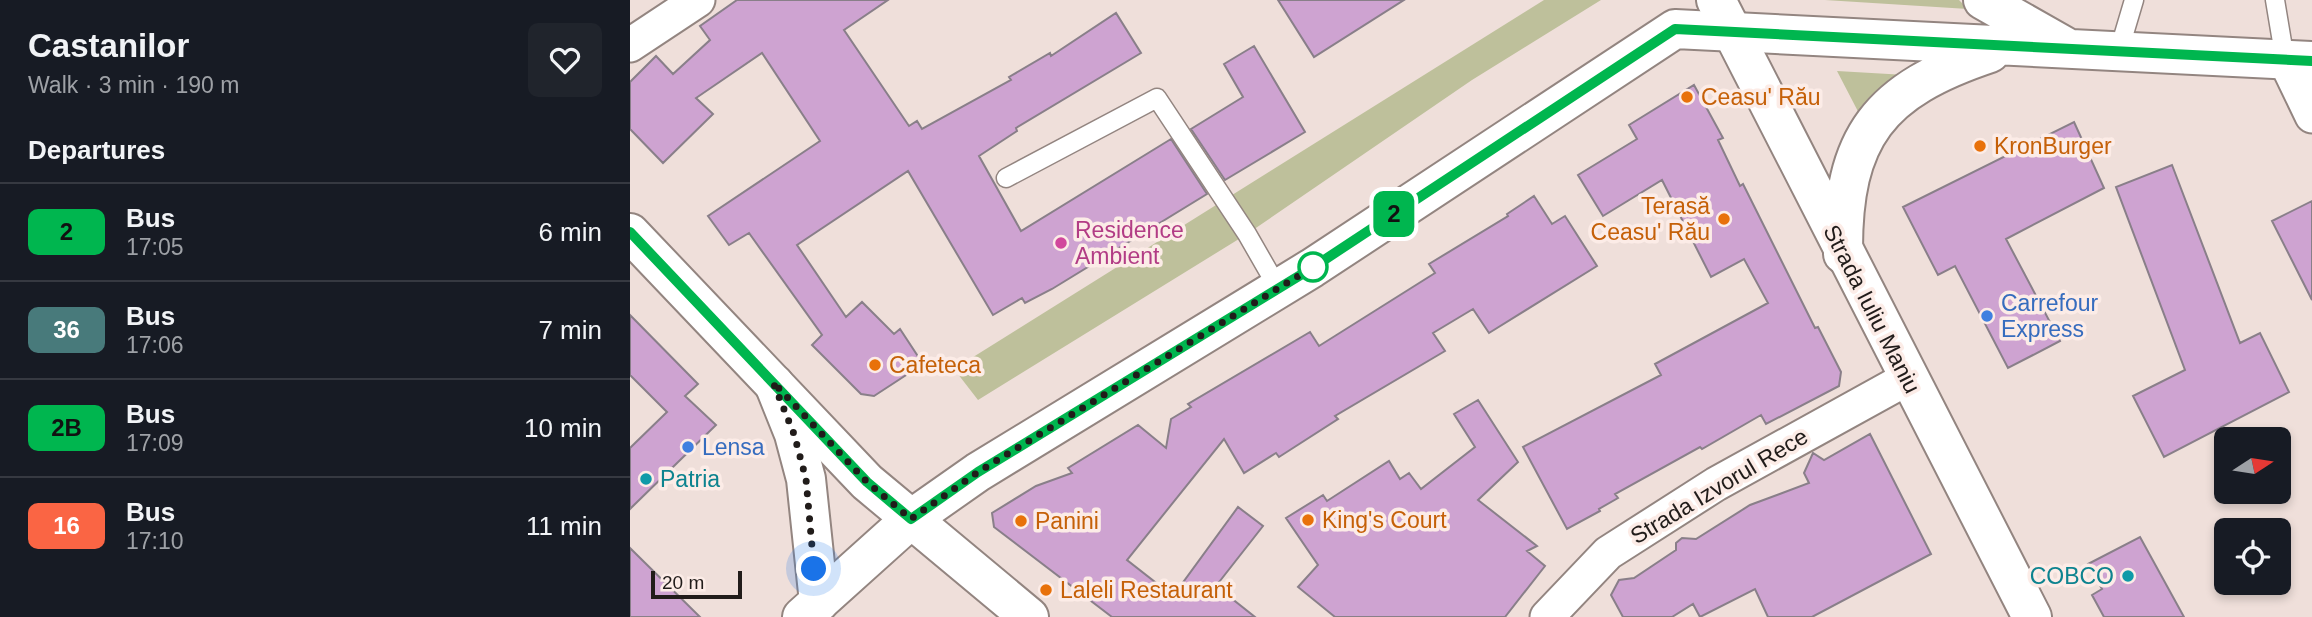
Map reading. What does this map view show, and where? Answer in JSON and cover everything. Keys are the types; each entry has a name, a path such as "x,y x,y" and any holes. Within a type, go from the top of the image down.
{"main road":[{"path":"1983,0 2074,52"},
{"path":"810,610 911,519 978,472 1278,288 1675,29 1724,15 2005,48 2298,61"},
{"name":"Strada Iuliu Maniu","path":"1724,15 1843,254 2032,617"},
{"path":"1843,254 1847,181 1866,134 1884,111 1935,73 2005,48"},
{"path":"630,233 867,482 1029,617"},
{"path":"773,382 794,434 806,479 810,610"}],"street":[{"path":"630,45 698,0"},
{"path":"2298,61 2312,116"},
{"name":"Strada Izvorul Rece","path":"1547,617 1608,553 1716,484 1908,378"}],"lane":[{"path":"2118,54 2134,0"},
{"path":"2275,0 2298,61"},
{"path":"1006,178 1157,98 1247,234 1278,288"}],"green space":[{"path":"1544,0 1601,0 1472,80 1247,234 978,400 954,369"},
{"path":"1825,0 1959,0 1968,9"},
{"path":"1837,71 1906,75 1864,123"}],"building":[{"path":"737,0 888,0 844,30 909,126 917,121 922,129 1011,80 1009,77 1050,53 1051,56 1116,13 1141,53 1016,128 1017,131 979,156 1021,231 1171,139 1207,194 1052,289 1025,303 1022,298 993,315 908,171 797,245 846,317 862,302 894,334 900,329 923,364 874,396 861,394 812,345 822,335 749,233 729,245 708,216 820,141 762,53 696,98 713,114 663,163 630,129 630,82 656,56 673,74 710,40 700,26"},
{"path":"1278,0 1404,0 1314,57"},
{"path":"1254,46 1305,132 1225,180 1191,129 1243,97 1224,64"},
{"path":"1694,85 1723,138 1718,140 1740,186 1743,184 1815,328 1818,327 1841,372 1839,386 1766,424 1761,415 1702,449 1700,447 1615,494 1618,498 1567,529 1523,447 1661,375 1655,364 1768,303 1744,259 1711,277 1662,180 1603,216 1578,175 1637,139 1629,125"},
{"path":"2074,122 2104,188 2006,239 2060,341 2008,368 1955,266 1938,275 1903,207"},
{"path":"2172,165 2240,343 2260,333 2289,392 2222,427 2214,427 2214,431 2164,457 2133,396 2185,370 2116,187"},
{"path":"1534,196 1552,224 1565,216 1597,266 1489,333 1473,309 1433,333 1445,351 1335,416 1338,419 1279,457 1276,453 1244,473 1224,439 1127,560 1173,596 1238,507 1263,526 1216,586 1255,617 1112,617 994,527 992,513 1036,486 1072,473 1068,468 1138,425 1166,448 1171,419 1191,407 1188,404 1310,332 1319,346 1435,273 1429,264 1508,216 1507,214"},
{"path":"2312,201 2312,300 2272,221"},
{"path":"630,315 698,384 685,396 716,425 630,509 630,448 667,412 630,375"},
{"path":"1478,400 1518,462 1478,500 1537,546 1527,551 1545,566 1505,617 1335,617 1298,587 1318,565 1286,518 1323,495 1327,501 1389,461 1400,479 1409,473 1421,489 1475,447 1454,414"},
{"path":"1870,434 1931,554 1812,617 1768,617 1755,589 1700,617 1693,604 1672,617 1623,617 1611,595 1619,580 1634,578 1676,550 1676,543 1682,538 1696,539 1750,505 1809,483 1804,473 1813,453 1824,460"},
{"name":"COBCO","path":"2140,537 2184,617 2104,617 2092,595 2102,589 2088,564"},
{"path":"630,548 700,617 630,617"}],"bus line":[{"name":"2","path":"630,232 867,482 911,519 978,472 1312,268 1675,29 1807,34 2096,53 2312,61"}],"place":[{"name":"Ceasu' Rău","path":"1687,97"},
{"name":"KronBurger","path":"1980,146"},
{"name":"Terasă Ceasu' Rău","path":"1724,219"},
{"name":"Residence Ambient","path":"1061,243"},
{"name":"Carrefour Express","path":"1987,316"},
{"name":"Cafeteca","path":"875,365"},
{"name":"Lensa","path":"688,447"},
{"name":"Patria","path":"646,479"},
{"name":"King's Court","path":"1308,520"},
{"name":"Panini","path":"1021,521"},
{"name":"COBCO","path":"2128,576"},
{"name":"Laleli Restaurant","path":"1046,590"}],"route":[{"path":"814,569 806,479 801,456 773,382 867,482 911,519 978,472 1313,267"}]}
